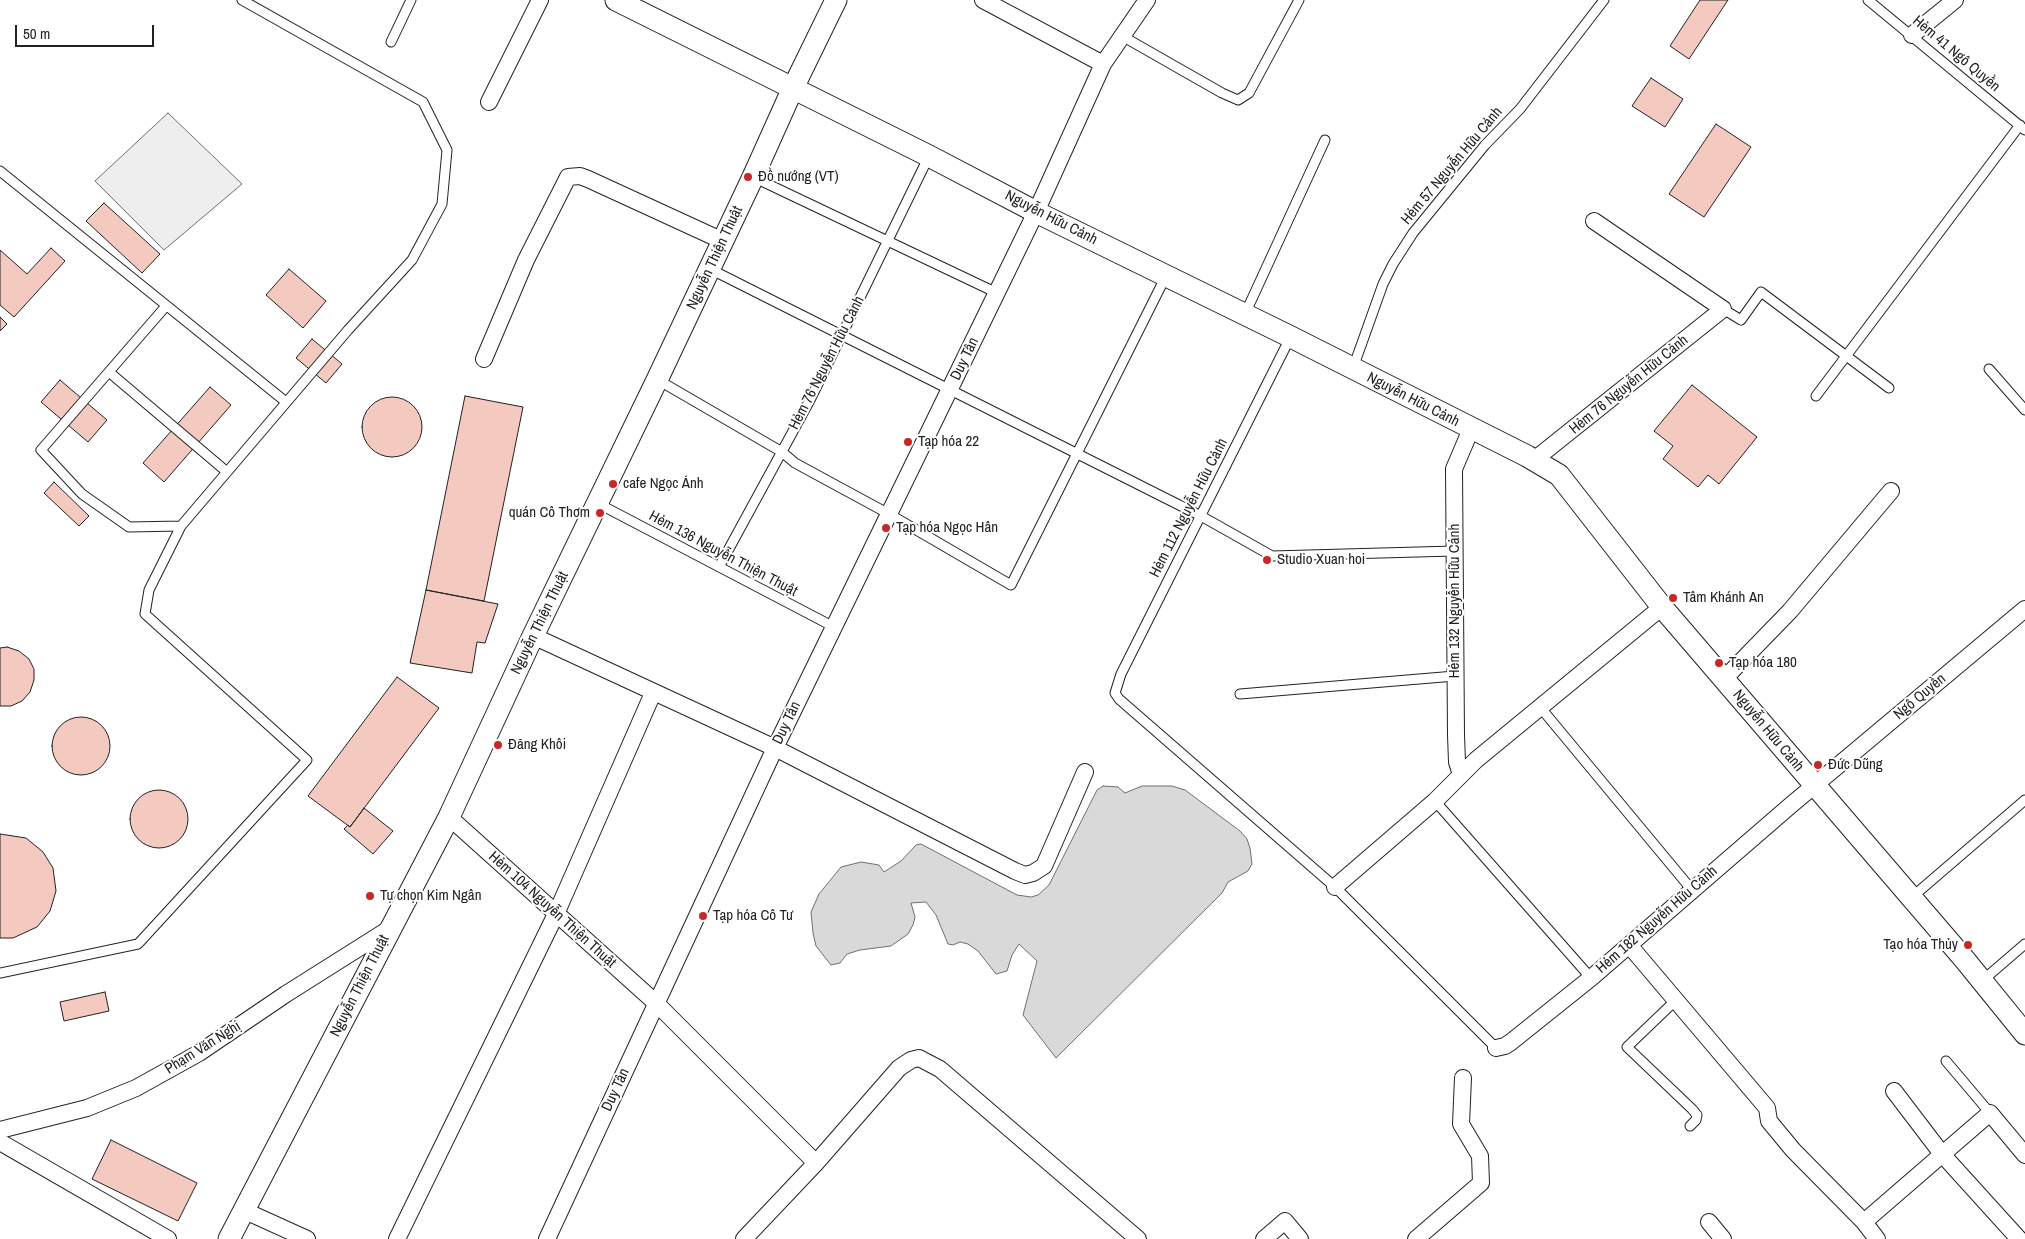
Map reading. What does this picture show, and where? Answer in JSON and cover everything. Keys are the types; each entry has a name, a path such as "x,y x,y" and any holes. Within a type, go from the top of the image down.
{"street":[{"path":"488,102 540,0"},
{"name":"Nguyễn Hữu Cảnh","path":"616,0 929,156 1036,212 1353,368 1534,460 1559,475 1662,606 2025,1034"},
{"name":"Nguyễn Thiện Thuật","path":"229,1239 449,817 533,636 599,504 836,0"},
{"path":"983,0 1103,64"},
{"name":"Duy Tân","path":"547,1239 775,748 1036,212 1103,64 1147,0"},
{"path":"1912,35 1955,0"},
{"path":"484,359 526,260 568,178 580,176 588,179 723,241"},
{"path":"1594,221 1723,309"},
{"name":"Hẻm 76 Nguyễn Hữu Cảnh","path":"1534,460 1723,309"},
{"name":"Hẻm 132 Nguyễn Hữu Cảnh","path":"1461,775 1457,762 1455,676 1454,469 1471,429"},
{"path":"1724,679 1790,611 1891,491"},
{"path":"1335,887 1435,802 1476,760 1662,606"},
{"name":"Ngô Quyền","path":"1815,786 2025,609"},
{"path":"533,636 775,748 1015,872 1033,873 1044,866 1085,772"},
{"path":"397,1239 556,914 653,693"},
{"name":"Hẻm 182 Nguyễn Hữu Cảnh","path":"1496,1048 1511,1042 1591,978 1815,786"},
{"name":"Hẻm 104 Nguyễn Thiện Thuật","path":"449,817 656,1003 816,1163"},
{"name":"Phạm Văn Nghị","path":"0,1130 87,1108 136,1088 199,1053 286,994 389,929"},
{"path":"1629,945 1767,1108 1769,1121 1793,1150 1864,1222 1877,1239"},
{"path":"744,1239 816,1163 899,1068 910,1060 919,1058 940,1069 1138,1239"},
{"path":"1416,1239 1481,1183 1480,1156 1461,1124 1463,1078"},
{"path":"1894,1092 1942,1154 2019,1239"},
{"path":"1864,1222 1990,1113 2025,1155"},
{"path":"0,1142 168,1239"},
{"path":"244,1210 307,1239"},
{"path":"1264,1239 1285,1221 1300,1239"},
{"path":"1709,1222 1723,1239"}],"lane":[{"path":"0,973 138,944 307,760 146,614 149,590 180,526 348,330 412,260 442,204 447,150 423,102 242,0"},
{"path":"391,42 411,0"},
{"path":"1122,36 1222,94 1238,100 1249,94 1299,0"},
{"name":"Hẻm 41 Ngô Quyền","path":"1868,0 2022,127"},
{"name":"Hẻm 57 Nguyễn Hữu Cảnh","path":"1353,368 1383,284 1393,264 1413,233 1485,145 1520,109 1601,1"},
{"path":"1816,396 2022,127"},
{"path":"1245,314 1325,140"},
{"name":"Hẻm 76 Nguyễn Hữu Cảnh","path":"719,567 782,452 929,156"},
{"path":"1,174 286,402"},
{"path":"753,177 997,293"},
{"path":"710,269 1201,516 1272,556 1454,551"},
{"path":"657,380 782,452 795,463 889,514 1011,585 1166,275"},
{"path":"1723,309 1741,320 1761,292 1889,388"},
{"path":"166,306 41,450 82,494 129,527 180,526"},
{"name":"Hẻm 112 Nguyễn Hữu Cảnh","path":"1291,337 1121,674 1115,693 1119,699 1335,887"},
{"path":"1989,369 2025,410"},
{"path":"108,372 226,472"},
{"name":"Hẻm 136 Nguyễn Thiện Thuật","path":"599,504 834,627"},
{"path":"1240,694 1455,676"},
{"path":"1540,707 1692,890"},
{"path":"1911,898 2025,800"},
{"path":"1435,802 1591,978"},
{"path":"1335,887 1496,1048"},
{"path":"1982,981 2025,944"},
{"path":"1676,1000 1627,1046 1697,1115 1696,1120 1690,1126"},
{"path":"1946,1061 1990,1113"}],"shaded area":[{"path":"168,113 242,184 164,250 95,181"},
{"path":"1103,786 1118,787 1125,793 1142,786 1172,786 1185,790 1240,831 1247,839 1252,864 1248,871 1228,882 1222,893 1056,1058 1023,1015 1037,961 1019,944 1012,955 1007,971 996,974 978,951 968,944 960,942 953,945 948,944 936,915 926,902 911,903 915,917 913,925 908,934 891,946 860,950 847,954 840,963 831,965 816,946 811,912 819,894 841,867 861,862 879,865 884,872 901,861 916,845 921,844 1017,895 1031,897 1038,895 1049,885 1097,790"}],"building":[{"path":"1700,0 1728,0 1689,59 1670,46"},
{"path":"1651,78 1683,99 1665,127 1632,106"},
{"path":"1716,124 1751,147 1704,217 1669,194"},
{"path":"104,203 160,254 142,273 86,221"},
{"path":"51,248 65,261 14,317 0,305 0,250 27,274"},
{"path":"289,269 326,301 303,328 266,295"},
{"path":"0,317 7,324 0,331"},
{"path":"312,339 342,364 326,383 296,358"},
{"path":"60,380 107,420 88,442 41,402"},
{"path":"1692,385 1757,437 1719,484 1708,475 1698,487 1663,459 1673,446 1654,431"},
{"path":"210,387 231,405 164,482 143,463"},
{"path":"465,396 523,407 484,601 426,590"},
{"path":"392,397 409,402 417,410 422,427 417,444 409,452 392,457 375,452 367,444 362,427 367,410 375,402"},
{"path":"54,482 89,516 79,526 44,493"},
{"path":"426,590 498,604 485,643 477,642 472,673 410,663"},
{"path":"7,647 19,651 29,659 34,669 34,680 30,692 22,701 11,706 0,706 0,648"},
{"path":"397,677 439,708 350,827 308,796"},
{"path":"75,717 87,717 102,725 110,740 110,752 102,767 87,775 75,775 60,767 52,752 52,740 60,725"},
{"path":"153,790 165,790 180,798 188,813 188,825 180,840 165,848 153,848 138,840 130,825 130,813 138,798"},
{"path":"364,808 393,831 373,854 344,829 348,825 350,827"},
{"path":"0,834 26,838 43,852 53,868 56,891 50,911 37,927 13,938 0,938"},
{"path":"105,992 109,1011 64,1021 60,1002"},
{"path":"111,1140 197,1183 178,1221 92,1179"}],"place":[{"name":"Đồ nướng (VT)","path":"748,177"},
{"name":"Tạp hóa 22","path":"908,442"},
{"name":"cafe Ngọc Ánh","path":"613,484"},
{"name":"quán Cô Thơm","path":"600,513"},
{"name":"Tạp hóa Ngọc Hân","path":"886,528"},
{"name":"Studio Xuan hoi","path":"1267,560"},
{"name":"Tâm Khánh An","path":"1673,598"},
{"name":"Tạp hóa 180","path":"1719,663"},
{"name":"Đăng Khôi","path":"498,745"},
{"name":"Đức Dũng","path":"1818,765"},
{"name":"Tự chọn Kim Ngân","path":"370,896"},
{"name":"Tạp hóa Cô Tư","path":"703,916"},
{"name":"Tạo hóa Thủy","path":"1968,945"}]}
